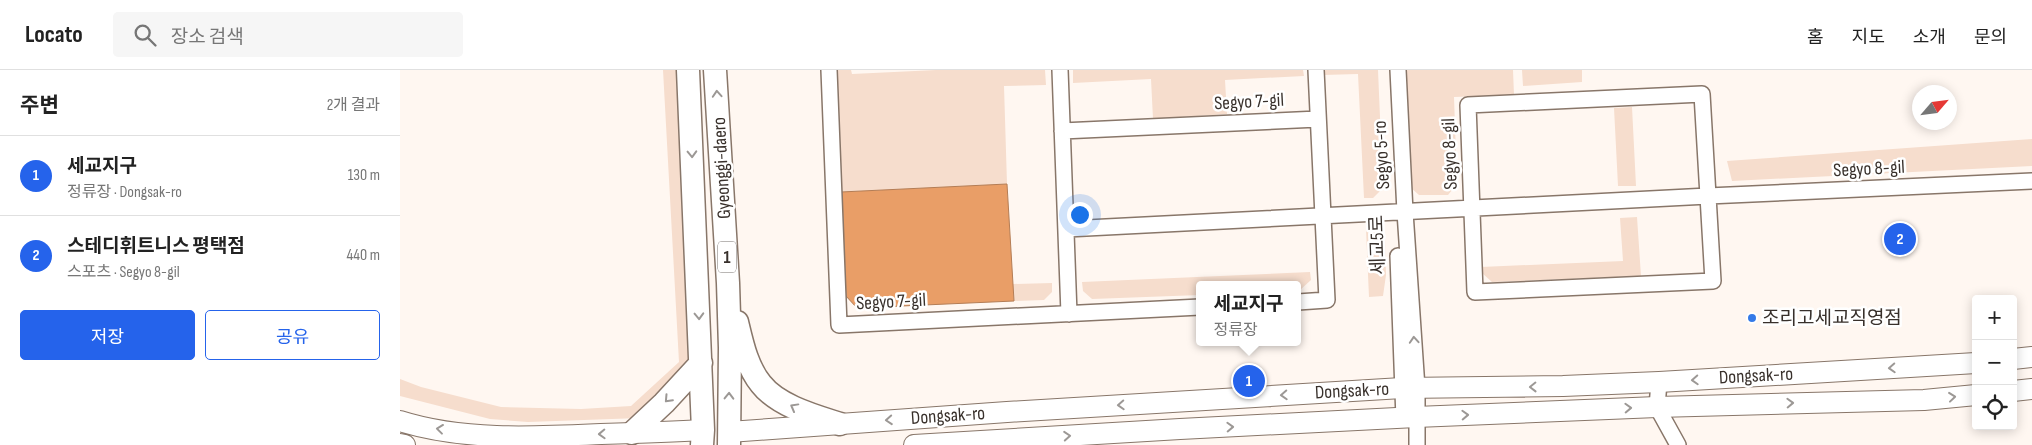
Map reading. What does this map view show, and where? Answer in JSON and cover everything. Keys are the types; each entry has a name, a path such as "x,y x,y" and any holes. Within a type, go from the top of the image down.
{"main road":[{"name":"Gyeonggi-daero","path":"688,70 703,438"},
{"name":"Gyeonggi-daero","path":"715,70 728,282 730,348 728,438"},
{"path":"728,282 742,343 751,367 761,384 775,396 802,412 840,424"},
{"path":"2017,359 2032,357"},
{"path":"632,433 664,403 701,362"},
{"name":"Dongsak-ro","path":"728,438 840,424 1409,388 1659,382 1972,363"},
{"path":"2017,391 2032,389"},
{"name":"Dongsak-ro","path":"914,445 1180,429 1410,418 1658,407 1924,400 1972,395"},
{"path":"400,421 418,426 472,433 536,437 632,433 728,438"},
{"path":"400,444 405,445"}],"street":[{"name":"Segyo 7-gil","path":"829,70 839,325 1196,307"},
{"path":"1060,70 1069,314"},
{"path":"1301,302 1327,300 1316,70"},
{"name":"세교5로","path":"1390,70 1401,212"},
{"name":"Segyo 5-ro","path":"1398,70 1401,212 1409,388"},
{"name":"Segyo 8-gil","path":"1702,94 1713,281 1475,292 1472,208 1468,105 1702,94"},
{"name":"Segyo 7-gil","path":"1062,131 1318,119"},
{"name":"Segyo 8-gil","path":"1401,212 2032,182"},
{"path":"1067,230 1401,212"},
{"path":"1659,382 1658,407 1678,445"},
{"path":"1409,388 1410,418 1417,445"}],"shaded area":[{"path":"663,70 680,70 692,363 640,418 528,422 490,419 400,396 400,379 421,387 501,407 581,409 631,406 679,362"},
{"path":"835,70 851,70 852,74 936,70 1045,70 1046,85 1004,86 1007,184 841,192"},
{"path":"1073,70 1303,70 1304,76 1225,80 1227,114 1153,119 1151,79 1073,83"},
{"path":"1323,70 1378,70 1383,188 1373,198 1364,198 1358,74 1323,75"},
{"path":"1406,70 1513,70 1514,95 1454,97 1457,184 1448,195 1419,195 1410,187"},
{"path":"1522,70 1582,70 1582,82 1523,86"},
{"path":"1632,107 1636,186 1618,186 1614,108"},
{"path":"2032,139 2032,166 1732,181 1727,161"},
{"path":"1007,184 1014,301 857,308 845,295 841,192"},
{"path":"1637,217 1641,276 1492,282 1482,273 1481,267 1623,261 1620,218"},
{"path":"1366,229 1375,229 1385,239 1386,275 1383,296 1369,297"},
{"path":"1310,272 1311,280 1301,289 1301,281 1196,281 1196,295 1092,299 1083,291 1082,282"},
{"path":"1052,283 1052,292 1044,300 1014,301 1013,284"}],"place":[{"name":"스테디휘트니스 평택점","path":"1900,239"},
{"name":"조리고세교직영점","path":"1752,318"},
{"name":"세교지구","path":"1249,381"}]}
